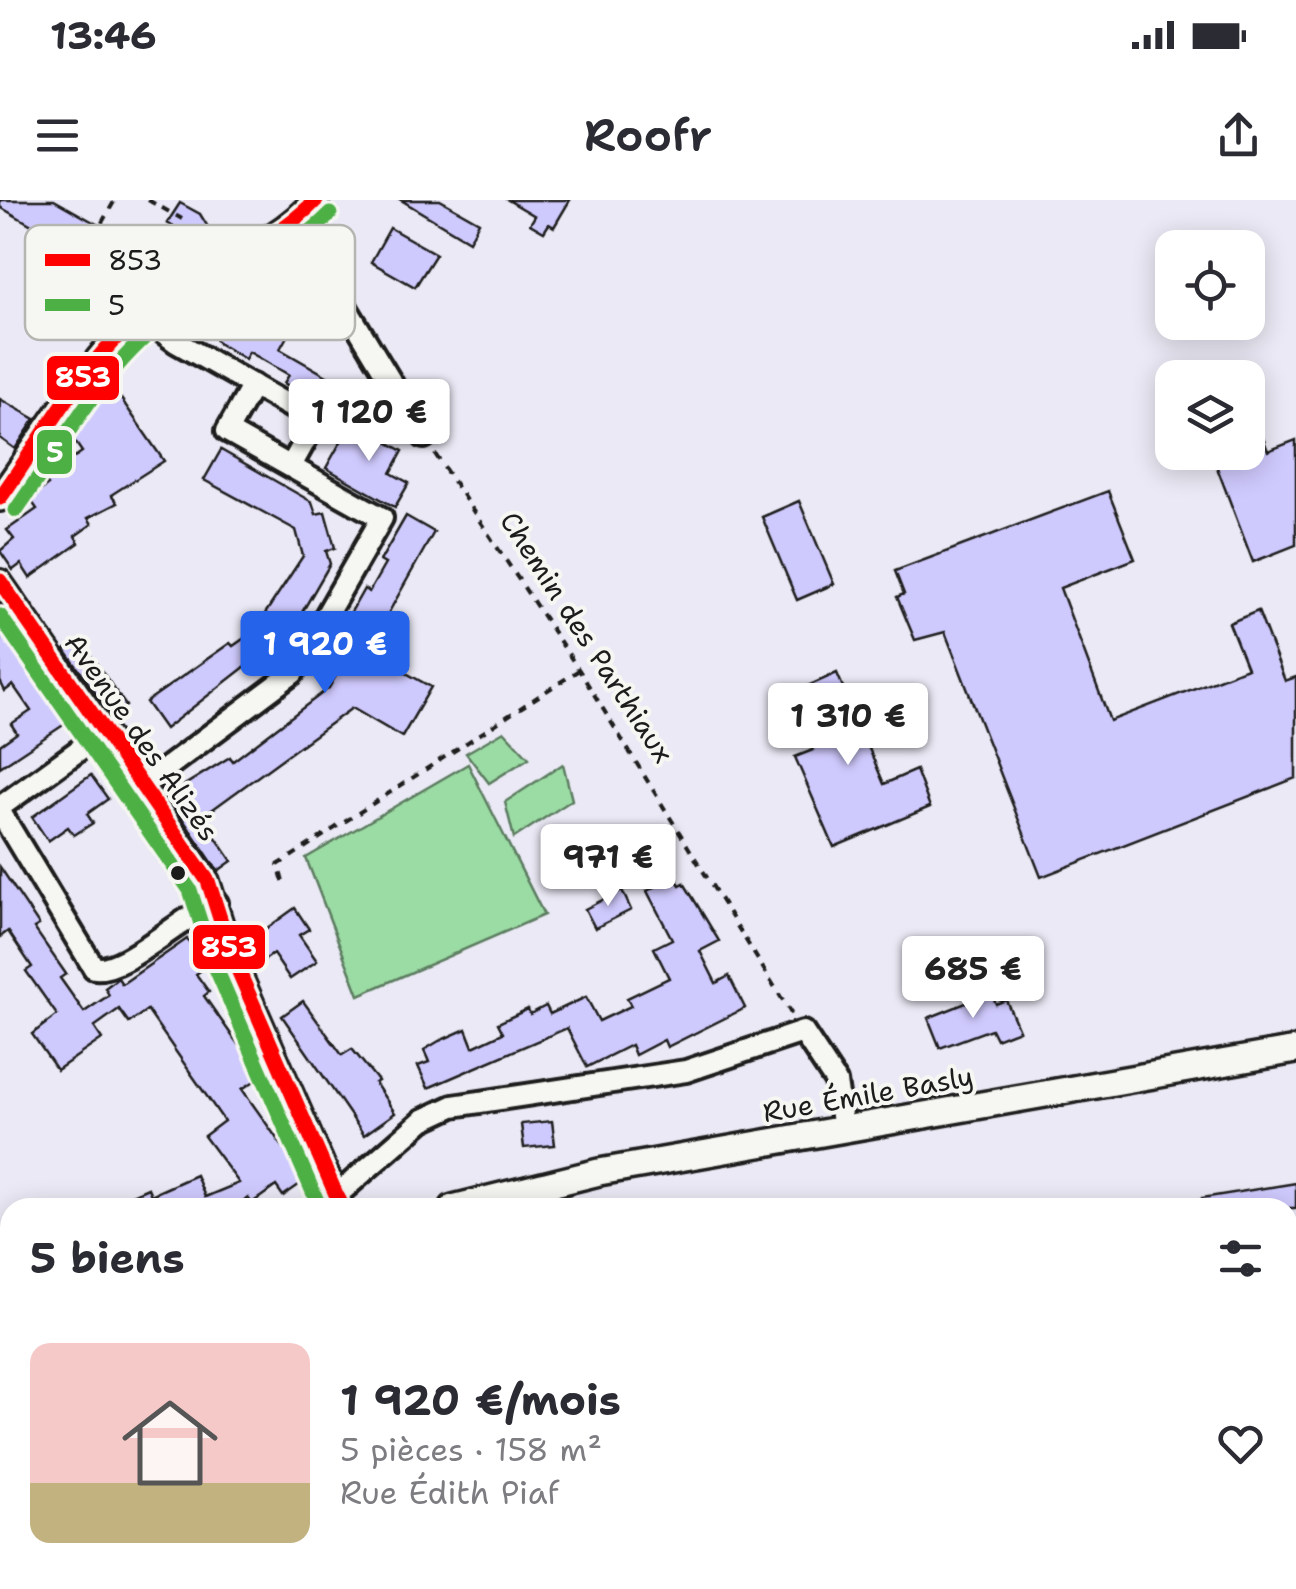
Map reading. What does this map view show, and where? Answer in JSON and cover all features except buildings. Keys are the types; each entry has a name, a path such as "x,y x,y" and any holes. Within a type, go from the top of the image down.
{"street":[{"path":"287,225 316,200"},
{"path":"294,221 296,225"},
{"path":"355,323 424,438"},
{"path":"0,498 117,340"},
{"path":"173,340 316,421 291,466"},
{"path":"142,786 293,672 382,518 227,430 253,385"},
{"name":"Avenue des Alizés","path":"0,581 208,881 232,956 339,1198"},
{"path":"104,732 0,810 94,968 113,967 186,916 217,903"},
{"path":"343,1198 423,1120 453,1106 686,1071 803,1032 836,1082 843,1129"},
{"name":"Rue Émile Basly","path":"492,1198 574,1177 1296,1050"}],"path":[{"path":"101,225 116,200"},
{"path":"148,200 182,219"},
{"name":"Chemin des Parthiaux","path":"424,438 579,670 803,1032"},
{"path":"284,881 278,864 579,670"}],"green space":[{"path":"504,731 529,758 489,783 466,753"},
{"path":"468,764 544,915 359,995 306,858"},
{"path":"563,764 572,800 514,838 505,802"}],"transit line":[{"name":"853","path":"286,225 316,200"},
{"name":"5","path":"318,225 330,214"},
{"name":"853","path":"0,498 68,398 115,340"},
{"name":"5","path":"16,510 83,410 142,340"},
{"name":"853","path":"0,581 208,881 232,956 338,1198"},
{"name":"5","path":"0,616 190,890 214,964 316,1198"}]}
